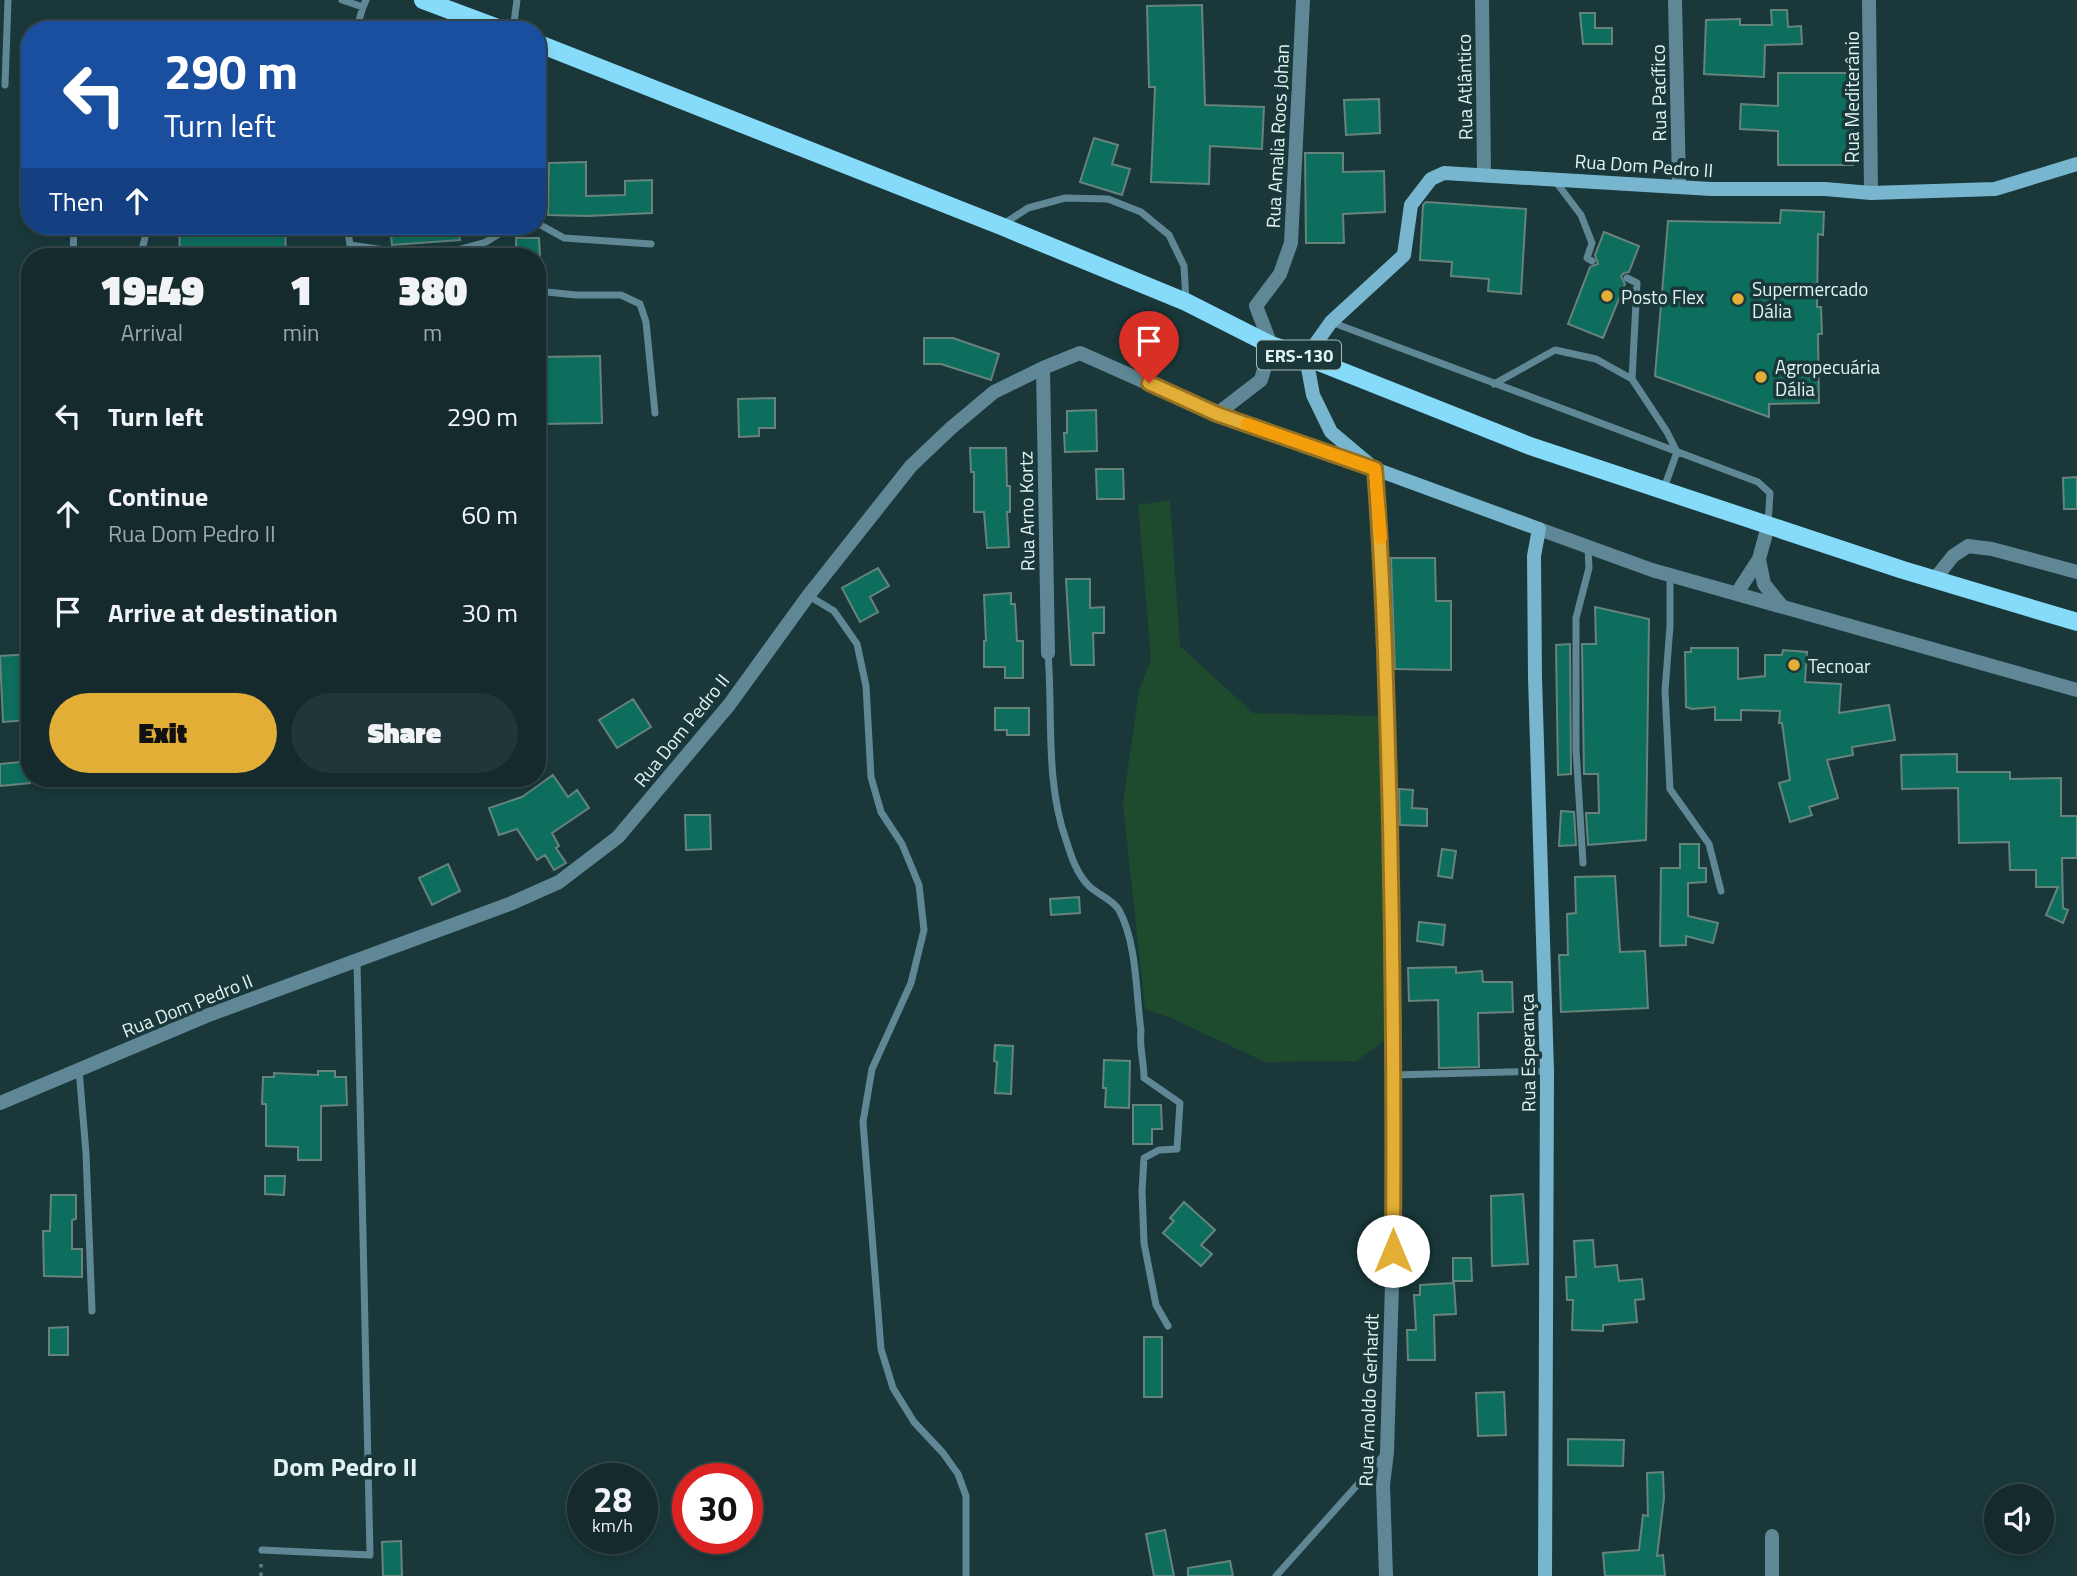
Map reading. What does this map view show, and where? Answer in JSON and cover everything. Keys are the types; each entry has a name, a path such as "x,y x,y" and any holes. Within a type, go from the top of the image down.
{"main road":[{"path":"423,0 479,21"},
{"name":"ERS-130","path":"546,47 1001,226 1186,302 1271,345 1530,446 1934,580 2077,622"}],"street":[{"name":"Rua Amalia Roos Johan","path":"1271,345 1256,306 1280,274 1291,243 1303,0"},
{"name":"Rua Atlântico","path":"1482,0 1484,173"},
{"name":"Rua Pacífico","path":"1675,0 1679,185"},
{"name":"Rua Mediterânio","path":"1869,0 1871,193"},
{"name":"Rua Dom Pedro II","path":"1306,357 1331,322 1404,256 1411,205 1431,179 1444,173 1484,173 1712,189 1825,189 1871,193 1996,189 2077,164"},
{"path":"1217,414 1261,380 1271,345"},
{"name":"Rua Dom Pedro II","path":"0,1103 206,1016 512,903 559,882 618,837 729,705 808,596 911,466 995,392 1043,368 1080,353 1217,414 1375,469"},
{"path":"1306,357 1313,394 1331,432 1375,469 1670,574 2077,690"},
{"name":"Rua Arno Kortz","path":"1043,368 1048,653"},
{"name":"Rua Arnoldo Gerhardt","path":"1375,469 1381,550 1389,760 1394,1075 1393,1251 1387,1452 1382,1485 1386,1576"},
{"path":"1737,593 1759,559 1768,526"},
{"name":"Rua Esperança","path":"1539,529 1534,556 1547,1071 1545,1576"},
{"path":"1934,580 1953,556 1968,546 1993,549 2077,572"},
{"path":"1759,559 1764,584 1782,606"},
{"path":"1772,1536 1772,1576"}],"lane":[{"path":"5,85 8,0"},
{"path":"342,0 365,4 359,21"},
{"path":"514,21 517,0"},
{"path":"1554,178 1581,215 1592,243 1587,258 1592,261"},
{"path":"1001,226 1028,208 1065,198 1108,199 1141,212 1169,235 1184,267 1186,302"},
{"path":"546,228 565,239 650,244"},
{"path":"348,235 350,245 370,248"},
{"path":"464,248 486,242 497,235"},
{"path":"1627,278 1637,283 1632,379"},
{"path":"546,292 621,295 640,304 646,322 655,413"},
{"path":"1331,322 1758,482 1770,493 1768,526"},
{"path":"1494,384 1555,350 1596,359 1632,379 1677,452 1663,492"},
{"path":"1583,863 1576,749 1576,618 1589,568 1588,547"},
{"path":"1670,574 1670,626 1665,691 1670,789 1709,844 1721,891"},
{"path":"808,596 834,611 857,644 866,685 871,777 881,812 902,844 919,885 924,930 911,983 872,1069 863,1122 881,1349 893,1388 914,1422 943,1453 958,1474 966,1496 967,1576"},
{"path":"1048,653 1051,749 1064,836 1076,867 1089,886 1117,907 1130,936 1144,1078 1180,1103 1177,1149 1159,1150 1144,1158 1142,1191 1144,1243 1151,1287 1156,1305 1168,1325"},
{"path":"261,1550 370,1555 357,960"},
{"path":"79,1069 86,1153 92,1311"},
{"path":"1394,1075 1547,1071"},
{"path":"1276,1576 1387,1452"}],"green space":[{"path":"1170,500 1180,646 1253,713 1379,716 1386,1039 1357,1061 1265,1062 1171,1018 1145,1009 1123,804 1139,690 1151,660 1138,505"}],"building":[{"path":"1202,5 1205,105 1264,107 1262,149 1210,146 1209,184 1151,182 1155,87 1149,87 1147,6"},
{"path":"1771,10 1787,10 1788,27 1801,26 1802,44 1765,45 1764,77 1704,74 1706,20 1740,19 1740,25 1772,25"},
{"path":"1580,13 1595,13 1595,28 1612,28 1612,44 1583,44"},
{"path":"1778,73 1853,73 1853,165 1778,165 1778,131 1740,129 1741,104 1778,106"},
{"path":"1379,99 1380,133 1346,135 1344,100"},
{"path":"1094,138 1118,145 1112,164 1130,169 1122,195 1080,182"},
{"path":"1305,153 1343,153 1343,172 1384,171 1385,212 1343,214 1344,243 1306,243"},
{"path":"586,162 586,196 625,195 625,181 652,180 652,213 548,215 549,163"},
{"path":"1426,202 1526,209 1521,294 1488,291 1489,279 1451,276 1452,262 1420,260 1423,205"},
{"path":"1781,210 1824,212 1823,235 1818,234 1817,307 1821,307 1822,334 1818,334 1819,403 1769,404 1769,417 1655,376 1668,221 1780,223"},
{"path":"1604,232 1639,246 1629,272 1621,276 1625,284 1603,338 1568,324 1590,267 1598,264 1595,255"},
{"path":"179,235 285,235 286,248 180,248"},
{"path":"391,235 460,235 460,240 392,245"},
{"path":"516,238 539,238 540,248 516,248"},
{"path":"924,338 953,338 999,354 991,380 941,364 924,364"},
{"path":"600,356 602,423 546,424 546,357"},
{"path":"775,398 775,428 759,428 759,436 739,437 738,399"},
{"path":"1096,410 1097,451 1065,452 1067,411"},
{"path":"970,448 1006,448 1007,486 1010,486 1010,512 1007,512 1009,547 987,548 984,512 974,512 974,472 971,472"},
{"path":"1096,469 1123,469 1124,499 1097,499"},
{"path":"2077,477 2077,509 2064,509 2063,478"},
{"path":"1391,558 1435,558 1436,601 1451,601 1451,670 1395,669"},
{"path":"878,568 889,586 870,597 878,612 860,622 842,588"},
{"path":"1066,579 1090,579 1090,608 1104,607 1104,633 1093,633 1094,665 1071,665"},
{"path":"1011,593 1011,604 1015,604 1017,641 1023,641 1023,678 1005,678 1005,667 984,667 984,595"},
{"path":"1595,607 1649,619 1646,840 1588,845 1586,813 1599,813 1598,774 1584,774 1582,644 1596,644"},
{"path":"1570,644 1571,774 1558,775 1556,645"},
{"path":"1691,648 1738,648 1738,679 1765,676 1765,655 1782,655 1783,650 1807,652 1805,682 1841,684 1839,713 1889,705 1895,740 1852,747 1853,755 1827,760 1838,798 1809,807 1812,815 1790,822 1779,783 1790,780 1782,723 1779,723 1780,711 1741,710 1741,720 1715,720 1715,707 1686,707 1685,652 1691,652"},
{"path":"21,655 21,721 3,722 0,656"},
{"path":"633,699 651,727 617,748 599,720"},
{"path":"995,708 1029,708 1029,735 1007,735 1007,730 995,730"},
{"path":"1957,754 1957,772 2010,772 2010,779 2061,778 2061,816 2077,816 2077,858 2062,858 2063,908 2068,910 2063,923 2046,915 2058,887 2036,887 2036,870 2010,870 2009,842 1959,843 1958,788 1902,789 1901,755"},
{"path":"21,762 21,784 0,786 0,764"},
{"path":"553,775 568,797 577,790 589,808 552,833 559,846 556,848 566,863 554,870 545,855 537,860 517,829 499,835 489,808 522,797 536,787 546,787 546,780"},
{"path":"1399,789 1413,790 1412,808 1427,809 1427,826 1400,825"},
{"path":"1561,811 1574,812 1576,845 1559,846"},
{"path":"685,815 710,815 711,849 686,850"},
{"path":"1680,844 1699,844 1699,868 1706,868 1706,882 1688,883 1688,916 1718,923 1713,943 1686,936 1686,945 1660,946 1661,868 1680,868"},
{"path":"1442,849 1456,851 1452,878 1438,876"},
{"path":"448,864 460,891 432,905 419,878"},
{"path":"1615,876 1620,952 1645,951 1648,1008 1561,1012 1559,955 1568,955 1567,914 1576,913 1575,877"},
{"path":"1079,897 1080,913 1051,915 1050,899"},
{"path":"1419,922 1445,925 1443,945 1417,941"},
{"path":"1456,967 1456,973 1482,971 1483,982 1512,982 1513,1012 1478,1013 1479,1067 1439,1068 1438,1000 1409,1001 1408,968"},
{"path":"995,1045 1013,1046 1011,1094 995,1093"},
{"path":"1104,1060 1130,1061 1129,1108 1105,1107"},
{"path":"318,1071 335,1071 335,1077 346,1077 347,1105 321,1106 321,1160 298,1160 298,1147 266,1146 266,1104 262,1104 263,1077 274,1077 274,1073 318,1075"},
{"path":"1133,1105 1161,1105 1162,1129 1152,1129 1152,1144 1133,1144"},
{"path":"265,1176 285,1176 284,1195 265,1194"},
{"path":"1523,1194 1528,1264 1492,1266 1491,1196"},
{"path":"51,1195 76,1195 76,1219 72,1220 72,1249 82,1249 82,1277 44,1276 43,1231 50,1231"},
{"path":"1184,1202 1215,1230 1201,1245 1212,1254 1201,1266 1163,1233 1174,1221 1170,1218"},
{"path":"1593,1240 1595,1267 1617,1265 1619,1281 1642,1279 1644,1299 1635,1300 1637,1322 1603,1325 1603,1331 1572,1330 1573,1300 1567,1300 1566,1277 1576,1277 1574,1241"},
{"path":"1453,1258 1471,1258 1472,1281 1453,1281"},
{"path":"1454,1283 1456,1314 1434,1315 1435,1360 1408,1360 1407,1330 1416,1330 1414,1295 1420,1295 1420,1285"},
{"path":"68,1327 68,1355 49,1355 49,1328"},
{"path":"1144,1337 1162,1337 1162,1397 1144,1397"},
{"path":"1504,1392 1506,1435 1478,1436 1476,1393"},
{"path":"1568,1439 1624,1440 1623,1466 1568,1465"},
{"path":"1663,1472 1664,1498 1657,1556 1663,1555 1665,1576 1605,1576 1603,1553 1639,1550 1643,1515 1648,1516 1647,1473"},
{"path":"1165,1530 1174,1576 1154,1576 1146,1534"},
{"path":"401,1541 402,1576 383,1576 382,1542"},
{"path":"1230,1561 1233,1576 1188,1576 1188,1568"}],"slow traffic":[{"path":"1247,424 1375,469 1381,538"}],"place":[{"name":"Posto Flex","path":"1607,296"},
{"name":"Supermercado Dália","path":"1738,299"},
{"name":"Agropecuária Dália","path":"1761,377"},
{"name":"Tecnoar","path":"1794,665"}],"district":[{"name":"Dom Pedro II","path":"345,1466"}],"route":[{"path":"1149,383 1217,414 1375,469 1381,550 1389,760 1394,1052 1393,1251"}]}
